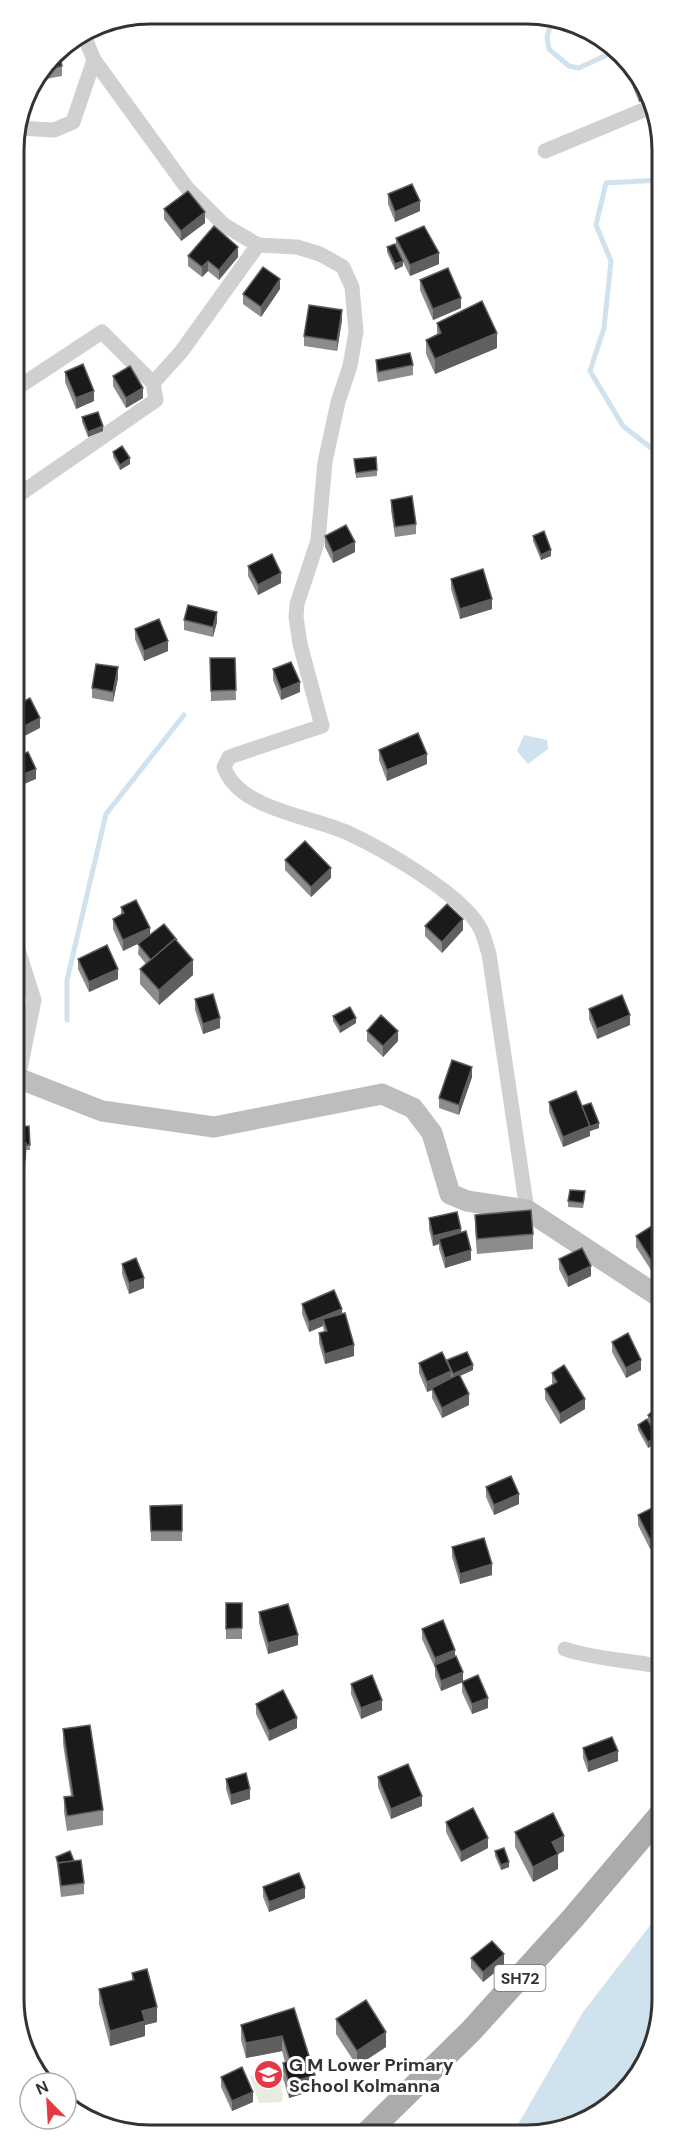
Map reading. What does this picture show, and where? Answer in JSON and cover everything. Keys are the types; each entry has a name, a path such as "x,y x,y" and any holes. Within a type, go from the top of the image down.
{"main road":[{"path":"24,1081 102,1111 214,1127 382,1094 413,1108 432,1133 450,1194 467,1201 527,1210 652,1292"},
{"name":"SH72","path":"376,2125 471,2031 573,1918 652,1825"}],"street":[{"path":"86,41 94,60 187,188 224,225 258,245 297,247 320,254 343,267 352,287 356,332 326,462 318,540 297,603 296,617 300,644 322,726 229,757 224,767 228,777 240,791 256,800 346,832 417,870 461,907 479,926 489,954 527,1210"},
{"path":"26,128 54,130 73,122 94,60"},
{"path":"545,151 645,109"},
{"path":"153,383 181,352 258,245"},
{"path":"24,383 102,332 153,383 156,400 24,491"},
{"path":"24,968 34,1000 24,1043"},
{"path":"565,1649 585,1656 617,1658 652,1665"}],"shaded area":[{"path":"275,2068 283,2095 282,2102 259,2103 250,2076"}],"water":[{"path":"524,735 547,740 548,749 528,764 517,751"},
{"path":"652,1923 650,2024 631,2069 603,2099 582,2112 551,2123 518,2125 583,2012"}],"building":[{"path":"412,184 420,201 395,212 388,194"},
{"path":"188,191 205,212 181,231 164,209"},
{"path":"214,226 238,247 219,270 208,261 202,267 188,256"},
{"path":"424,226 439,253 410,265 396,238"},
{"path":"395,244 403,261 395,264 387,247"},
{"path":"263,267 280,279 261,307 243,294"},
{"path":"448,268 461,298 433,309 420,280"},
{"path":"482,301 497,333 435,359 426,340 441,333 437,323"},
{"path":"309,305 342,310 337,341 304,336"},
{"path":"410,353 413,365 378,372 376,360"},
{"path":"83,364 94,391 76,398 65,372"},
{"path":"130,366 143,388 126,398 113,376"},
{"path":"98,412 103,426 88,432 82,417"},
{"path":"122,446 130,458 120,465 113,452"},
{"path":"376,457 377,470 356,473 354,459"},
{"path":"412,496 416,524 395,527 391,500"},
{"path":"346,525 355,542 333,553 325,536"},
{"path":"544,531 551,550 541,555 533,536"},
{"path":"272,554 281,573 258,585 248,566"},
{"path":"483,569 492,599 460,609 451,579"},
{"path":"188,605 217,612 213,627 184,620"},
{"path":"159,619 168,641 144,651 135,629"},
{"path":"210,658 235,658 236,690 211,691"},
{"path":"291,662 300,682 281,690 273,669"},
{"path":"96,664 118,667 113,692 92,688"},
{"path":"30,698 40,718 24,726 24,701"},
{"path":"418,733 427,754 387,770 379,750"},
{"path":"28,752 36,769 24,774 24,754"},
{"path":"305,841 331,868 311,887 285,860"},
{"path":"136,900 150,928 123,940 113,919 124,913 121,907"},
{"path":"447,904 463,919 442,942 425,926"},
{"path":"164,924 177,940 175,939 151,960 138,944"},
{"path":"175,939 193,960 159,990 140,969"},
{"path":"107,945 118,969 89,982 78,959"},
{"path":"213,994 220,1018 203,1024 195,999"},
{"path":"622,995 630,1015 597,1029 589,1009"},
{"path":"350,1007 356,1018 340,1027 333,1016"},
{"path":"381,1015 398,1031 383,1046 367,1031"},
{"path":"452,1060 472,1067 459,1105 439,1098"},
{"path":"576,1091 590,1126 563,1137 549,1102"},
{"path":"591,1103 599,1123 589,1127 582,1106"},
{"path":"24,1126 29,1126 30,1145 24,1143"},
{"path":"24,1143 26,1143 25,1160"},
{"path":"570,1190 585,1191 583,1203 568,1201"},
{"path":"531,1210 533,1234 477,1239 475,1215"},
{"path":"457,1212 461,1229 433,1236 429,1218"},
{"path":"652,1226 651,1260 636,1236"},
{"path":"466,1231 471,1250 445,1258 439,1239"},
{"path":"582,1248 591,1266 568,1277 559,1259"},
{"path":"136,1258 144,1278 129,1283 122,1264"},
{"path":"334,1290 342,1309 309,1322 302,1304"},
{"path":"345,1313 354,1345 325,1354 319,1333 327,1331 323,1319"},
{"path":"628,1333 641,1360 626,1368 612,1342"},
{"path":"442,1352 451,1371 427,1382 419,1363"},
{"path":"467,1352 473,1365 453,1374 447,1360"},
{"path":"564,1365 585,1399 560,1414 545,1389 557,1382 552,1373"},
{"path":"459,1374 469,1394 442,1408 432,1388"},
{"path":"647,1419 652,1428 652,1440 648,1442 638,1425"},
{"path":"511,1476 519,1494 494,1505 486,1487"},
{"path":"182,1505 182,1531 151,1531 150,1506"},
{"path":"652,1508 652,1538 650,1539 638,1515"},
{"path":"484,1538 492,1564 460,1574 452,1547"},
{"path":"226,1603 242,1603 242,1628 226,1629"},
{"path":"288,1604 298,1635 268,1643 259,1612"},
{"path":"443,1620 455,1650 435,1658 422,1629"},
{"path":"456,1656 463,1672 441,1681 435,1665"},
{"path":"372,1675 382,1700 361,1708 351,1684"},
{"path":"478,1675 488,1698 472,1704 462,1682"},
{"path":"283,1690 297,1718 269,1731 256,1704"},
{"path":"90,1725 103,1810 67,1816 64,1797 73,1796 63,1729"},
{"path":"612,1737 618,1751 588,1762 583,1748"},
{"path":"408,1764 422,1796 391,1809 378,1777"},
{"path":"246,1773 250,1789 231,1795 226,1779"},
{"path":"473,1808 488,1838 461,1852 446,1822"},
{"path":"553,1813 564,1836 552,1842 558,1854 533,1867 515,1832"},
{"path":"504,1848 509,1862 501,1865 495,1851"},
{"path":"70,1851 74,1861 58,1863 56,1857"},
{"path":"81,1860 84,1883 61,1886 58,1863"},
{"path":"299,1873 305,1888 269,1902 263,1887"},
{"path":"492,1941 504,1954 483,1972 471,1958"},
{"path":"147,1969 157,2007 142,2011 145,2021 110,2031 99,1989 134,1980 132,1973"},
{"path":"366,2000 386,2032 357,2051 336,2019"},
{"path":"294,2008 315,2075 289,2083 283,2063 290,2061 282,2036 246,2043 241,2025"},
{"path":"242,2067 253,2092 232,2101 221,2077"}],"waterway":[{"path":"550,26 547,37 549,49 569,66 579,68 608,54"},
{"path":"652,180 606,183 596,225 611,261 604,328 590,371 623,426 652,449"},
{"path":"67,1020 67,980 106,814 184,715"}],"place":[{"name":"G M Lower Primary School Kolmanna","path":"268,2075"}]}
